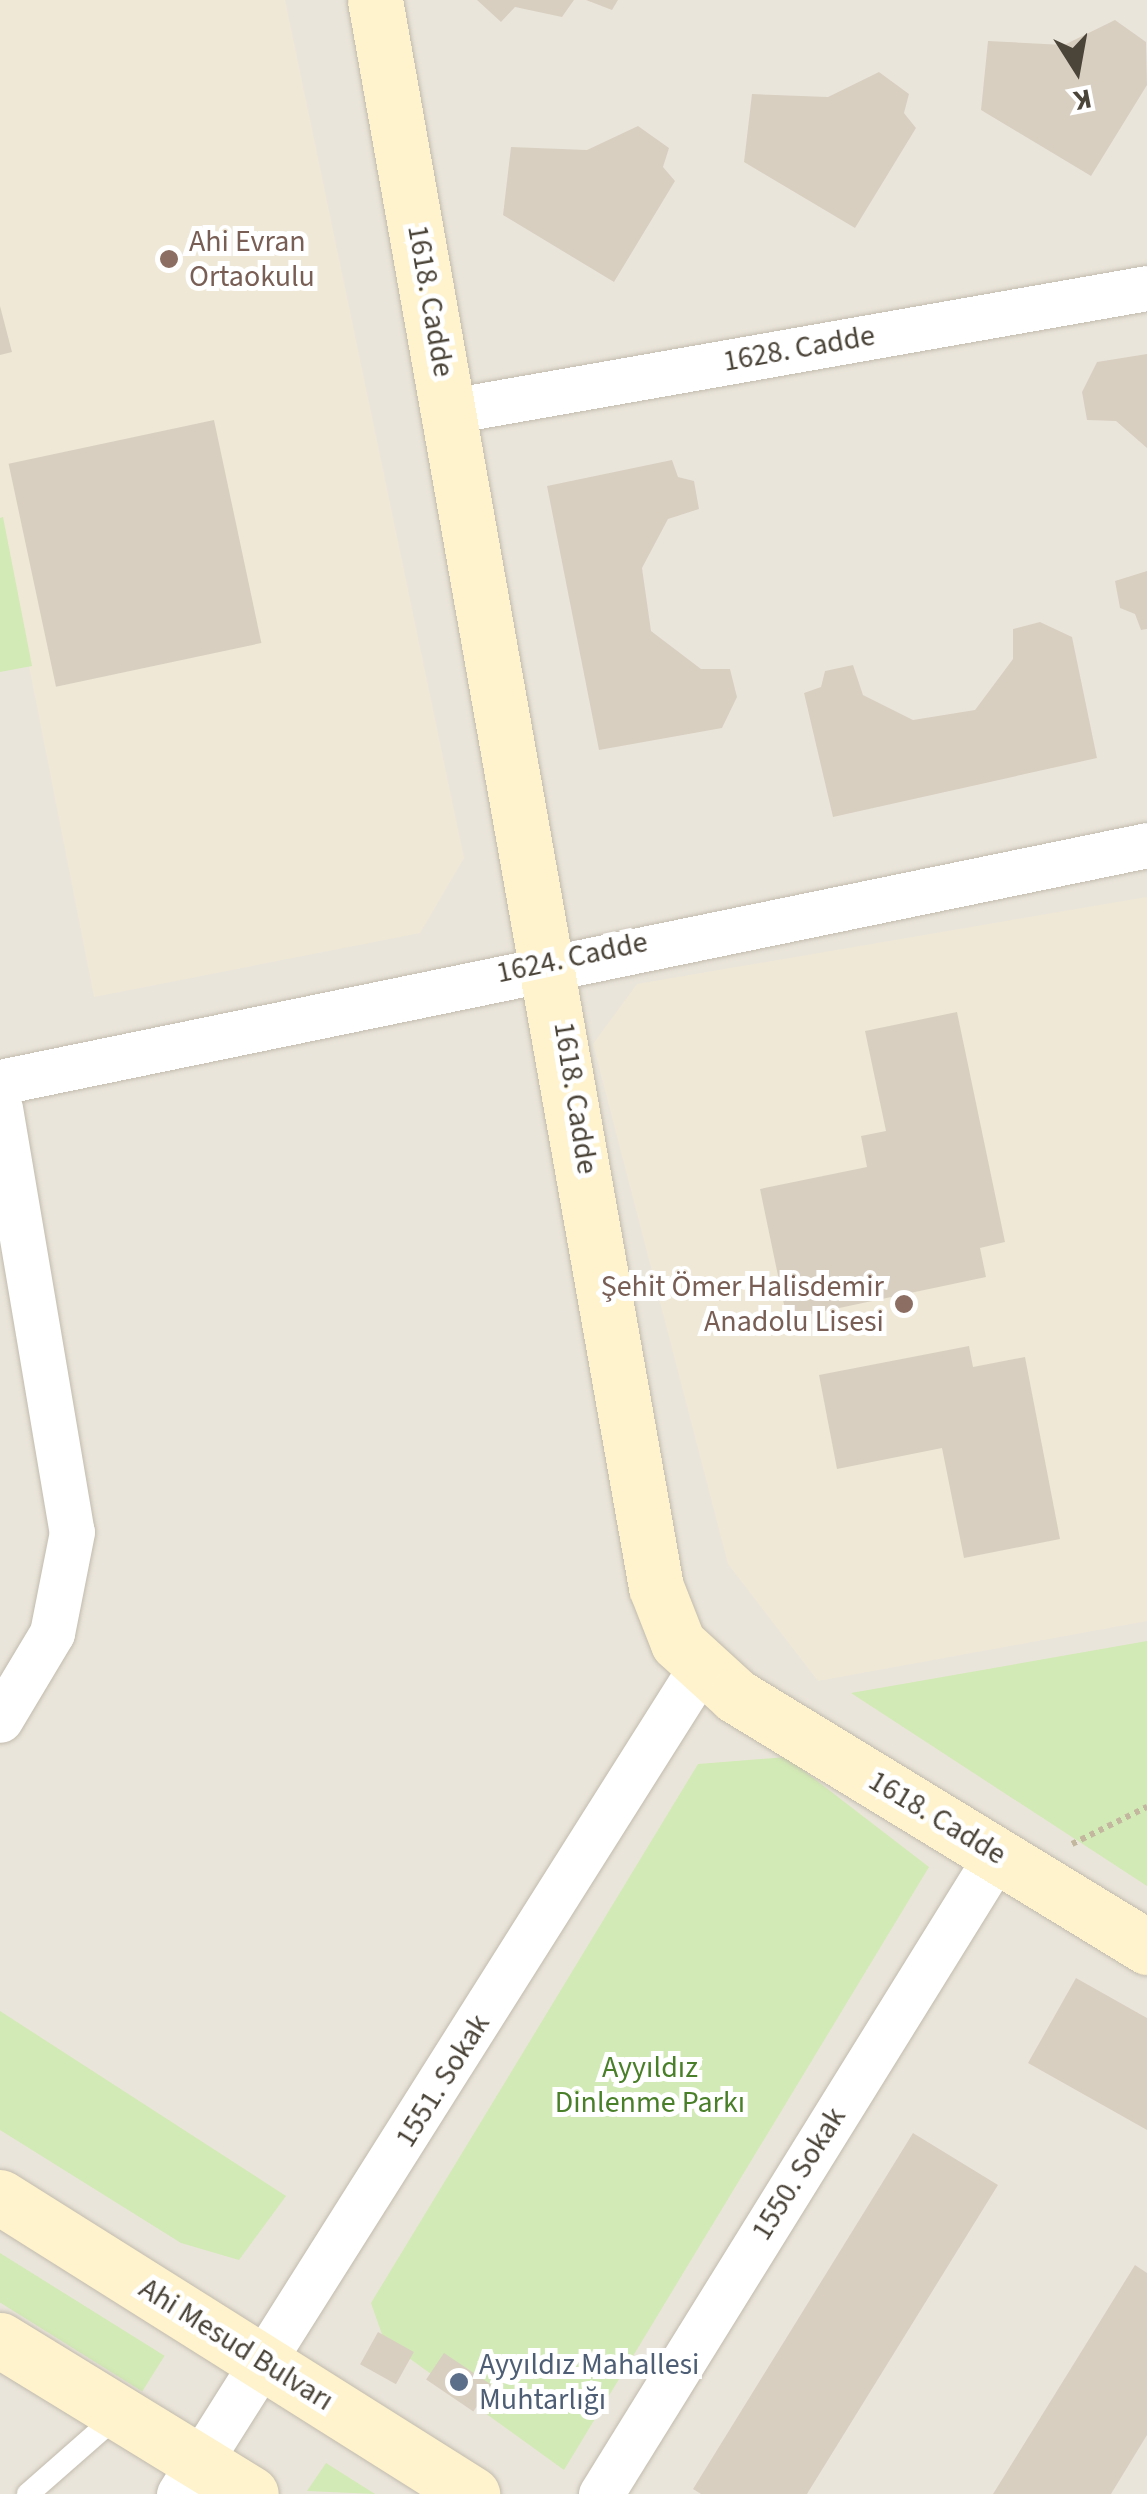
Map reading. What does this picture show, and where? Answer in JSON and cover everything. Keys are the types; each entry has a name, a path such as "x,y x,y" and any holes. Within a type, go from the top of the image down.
{"street":[{"name":"1618. Cadde","path":"375,0 552,962 656,1587 678,1643 736,1696 1147,1946"},
{"name":"1628. Cadde","path":"450,410 1147,288"},
{"name":"1624. Cadde","path":"0,1082 552,962 1147,845"},
{"path":"0,1108 72,1532 52,1633 0,1720"},
{"name":"1551. Sokak","path":"190,2478 266,2364 702,1664"},
{"name":"1550. Sokak","path":"601,2494 1008,1862"},
{"name":"Ahi Mesud Bulvarı","path":"0,2197 472,2494"},
{"path":"0,2340 120,2413 190,2478 252,2494"}],"lane":[{"path":"28,2494 120,2413"}],"path":[{"path":"1008,1862 1147,1807"}],"shaded area":[{"path":"0,0 1147,0 1147,2494 0,2494"},
{"name":"Ahi Evran Ortaokulu","path":"0,0 285,0 464,858 420,933 94,997 0,518"},
{"name":"Şehit Ömer Halisdemir Anadolu Lisesi","path":"1147,897 1147,1621 818,1681 728,1564 593,1044 637,984"}],"green space":[{"path":"3,517 32,666 0,672 0,518"},
{"path":"1147,1641 1147,1886 851,1693"},
{"name":"Ayyıldız Dinlenme Parkı","path":"786,1757 929,1867 564,2470 384,2340 371,2303 698,1764"},
{"path":"0,2011 286,2196 239,2260 181,2243 0,2130"},
{"path":"0,2253 165,2356 142,2391 0,2303"},
{"path":"326,2463 375,2494 307,2491"}],"building":[{"path":"477,0 574,0 562,17 515,7 501,22"},
{"path":"586,0 618,0 612,10"},
{"path":"1115,20 1146,42 1147,85 1091,176 981,110 988,41 1064,45"},
{"path":"879,72 909,94 904,113 916,128 855,228 744,162 752,94 828,97"},
{"path":"638,126 669,148 663,167 675,181 614,282 503,215 511,147 587,150"},
{"path":"0,306 12,352 0,355"},
{"path":"1147,354 1147,448 1116,421 1087,420 1082,392 1097,362"},
{"path":"214,420 261,643 56,687 9,464"},
{"path":"672,460 678,477 694,481 699,509 668,519 642,568 651,631 701,669 730,669 737,697 722,728 599,750 547,486"},
{"path":"1147,571 1147,629 1141,630 1135,614 1120,608 1115,581"},
{"path":"1040,622 1072,637 1097,758 833,817 804,693 821,687 825,671 853,665 863,695 913,720 975,710 1013,659 1013,629"},
{"path":"957,1012 1005,1242 980,1248 986,1277 787,1319 760,1189 867,1167 861,1136 886,1131 865,1031"},
{"path":"969,1346 973,1367 1025,1357 1060,1539 964,1558 942,1448 837,1469 819,1375"},
{"path":"1076,1978 1147,2018 1147,2130 1028,2063"},
{"path":"913,2133 998,2185 807,2494 701,2494 693,2489"},
{"path":"1135,2265 1147,2273 1147,2435 1111,2494 993,2494"},
{"path":"378,2332 414,2352 396,2384 360,2364"},
{"name":"Ayyıldız Mahallesi Muhtarlığı","path":"444,2353 491,2385 473,2411 426,2380"}],"place":[{"name":"Ahi Evran Ortaokulu","path":"169,259"},
{"name":"Şehit Ömer Halisdemir Anadolu Lisesi","path":"904,1304"},
{"name":"Ayyıldız Mahallesi Muhtarlığı","path":"459,2382"}]}
